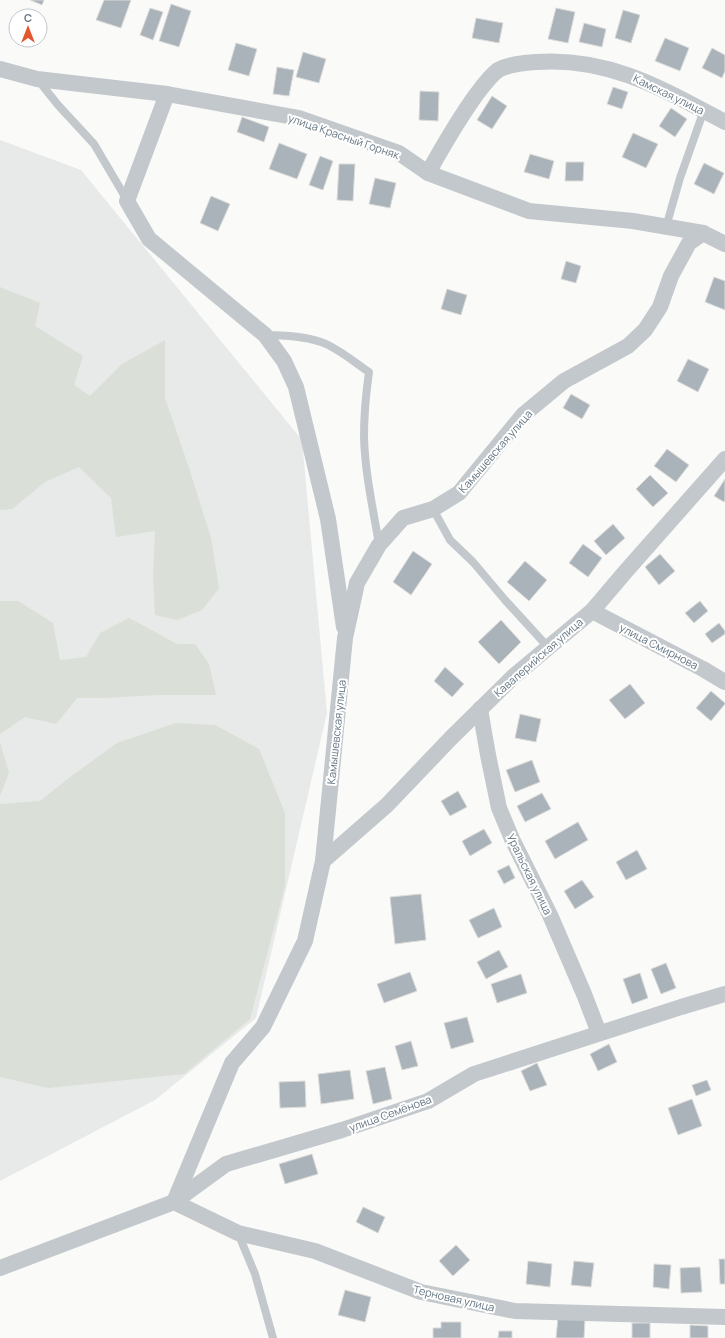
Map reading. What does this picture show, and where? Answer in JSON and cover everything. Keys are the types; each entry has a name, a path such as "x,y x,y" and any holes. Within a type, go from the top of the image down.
{"street":[{"name":"Камская улица","path":"428,173 459,118 484,85 498,71 523,63 556,61 589,64 626,73 658,87 725,122"},
{"name":"улица Красный Горняк","path":"0,69 37,79 167,94 299,118 399,153 428,173 529,211 633,221 703,233 725,244"},
{"path":"167,94 127,201 149,239 265,334 284,362 296,387 328,519 345,638"},
{"name":"Камышевская улица","path":"174,1202 232,1063 263,1027 305,941 323,861 345,638 357,583 379,545 404,518 433,509 459,493 523,415 564,382 628,346 645,330 660,307 671,276 689,243 703,233"},
{"name":"Кавалерийская улица","path":"323,861 387,805 480,708 514,676 592,611 725,459"},
{"name":"улица Смирнова","path":"592,611 725,682"},
{"name":"Уральская улица","path":"480,708 499,808 512,839 550,915 599,1033"},
{"name":"улица Семёнова","path":"0,1268 174,1202 226,1164 342,1130 428,1101 474,1074 681,1006 725,994"},
{"name":"Терновая улица","path":"174,1202 238,1233 315,1251 421,1292 515,1311 725,1317"}],"lane":[{"path":"37,79 58,105 94,144 127,201"},
{"path":"666,227 680,178 704,110"},
{"path":"265,334 294,336 322,342 369,372 366,393 364,437 370,491 379,545"},
{"path":"433,509 450,540 473,562 548,647"},
{"path":"238,1233 255,1274 273,1338"}],"shaded area":[{"path":"0,140 81,170 302,440 327,713 256,1018 155,1100 0,1181"},
{"path":"0,287 40,303 35,326 83,356 74,385 90,396 122,364 165,340 165,398 211,538 219,588 202,610 177,620 155,615 153,574 155,531 116,537 111,498 79,467 45,482 12,509 0,510"},
{"path":"0,601 18,601 53,623 60,660 86,657 100,633 129,618 177,644 195,644 209,664 216,695 156,695 77,698 56,724 25,717 0,734"},
{"path":"176,723 215,725 259,749 285,813 285,886 250,1019 184,1074 48,1088 0,1077 0,804 40,801 117,743"},
{"path":"0,742 9,773 0,796"}],"building":[{"path":"30,0 44,0 42,5"},
{"path":"104,0 131,0 121,28 96,20"},
{"path":"171,4 191,11 179,47 159,41"},
{"path":"150,8 163,12 153,40 140,35"},
{"path":"556,8 575,12 568,43 548,39"},
{"path":"623,10 640,15 631,43 615,38"},
{"path":"476,18 503,23 499,43 472,38"},
{"path":"584,23 606,29 602,47 579,42"},
{"path":"665,38 689,48 680,71 655,61"},
{"path":"236,43 257,49 249,76 228,70"},
{"path":"712,48 725,55 725,71 722,78 702,68"},
{"path":"303,52 326,59 319,83 296,77"},
{"path":"277,67 294,70 289,96 273,94"},
{"path":"613,87 628,92 622,109 607,104"},
{"path":"420,91 439,92 438,121 419,120"},
{"path":"492,96 507,106 492,129 477,120"},
{"path":"671,108 687,119 675,137 659,126"},
{"path":"242,117 269,127 264,142 237,132"},
{"path":"633,133 658,144 646,168 622,157"},
{"path":"279,143 307,154 297,179 269,169"},
{"path":"530,154 554,161 549,179 524,172"},
{"path":"320,156 333,161 323,190 309,185"},
{"path":"566,162 584,162 583,181 565,181"},
{"path":"704,163 724,173 714,194 694,184"},
{"path":"339,164 355,164 353,201 337,200"},
{"path":"375,178 396,183 390,208 369,204"},
{"path":"211,196 230,204 218,231 200,223"},
{"path":"566,261 581,266 576,283 561,279"},
{"path":"714,277 725,281 725,310 705,302"},
{"path":"447,289 467,295 461,315 441,309"},
{"path":"688,359 709,369 698,392 677,381"},
{"path":"571,394 590,405 582,419 563,408"},
{"path":"667,449 689,465 676,482 654,466"},
{"path":"650,475 668,493 653,507 636,489"},
{"path":"725,479 725,500 724,502 714,496"},
{"path":"613,524 625,538 606,555 594,541"},
{"path":"583,544 602,558 588,577 569,563"},
{"path":"413,551 432,564 411,595 393,582"},
{"path":"660,554 675,571 659,585 645,567"},
{"path":"525,561 547,580 529,601 507,582"},
{"path":"700,601 708,611 694,623 685,613"},
{"path":"501,620 521,642 499,664 478,642"},
{"path":"719,623 725,631 725,634 712,643 705,634"},
{"path":"445,667 464,684 452,697 434,681"},
{"path":"630,684 645,703 625,719 609,700"},
{"path":"711,691 725,704 711,721 696,708"},
{"path":"520,714 541,719 536,742 515,738"},
{"path":"532,760 540,782 515,792 506,770"},
{"path":"458,791 467,807 450,816 441,801"},
{"path":"542,793 551,809 525,822 517,806"},
{"path":"578,822 588,840 555,859 545,841"},
{"path":"484,829 492,843 470,856 462,841"},
{"path":"637,850 647,869 626,880 616,862"},
{"path":"509,865 515,878 504,884 497,871"},
{"path":"582,880 594,897 575,909 564,891"},
{"path":"421,894 426,940 395,944 390,897"},
{"path":"494,908 502,927 478,938 469,920"},
{"path":"499,950 508,967 486,979 477,962"},
{"path":"666,963 676,988 661,994 651,969"},
{"path":"410,972 417,991 384,1003 377,984"},
{"path":"640,973 648,998 632,1004 623,979"},
{"path":"521,974 527,993 497,1003 491,984"},
{"path":"467,1017 474,1042 451,1049 444,1023"},
{"path":"411,1041 418,1066 402,1070 395,1046"},
{"path":"609,1044 617,1062 598,1071 590,1054"},
{"path":"537,1063 547,1085 530,1091 521,1071"},
{"path":"385,1067 392,1099 373,1104 366,1071"},
{"path":"350,1070 354,1099 321,1104 318,1074"},
{"path":"707,1080 711,1090 696,1096 692,1085"},
{"path":"305,1081 306,1107 280,1108 279,1082"},
{"path":"692,1099 702,1126 678,1135 668,1108"},
{"path":"312,1154 318,1174 285,1184 279,1164"},
{"path":"363,1207 385,1217 378,1233 356,1222"},
{"path":"456,1245 470,1260 453,1276 439,1261"},
{"path":"719,1259 725,1259 725,1284 720,1284"},
{"path":"528,1261 552,1264 550,1287 526,1284"},
{"path":"574,1261 594,1263 591,1287 571,1285"},
{"path":"654,1264 671,1265 669,1289 653,1287"},
{"path":"700,1267 702,1292 681,1293 680,1268"},
{"path":"345,1290 371,1297 365,1322 338,1315"},
{"path":"558,1317 585,1319 584,1338 556,1338"},
{"path":"441,1322 461,1322 461,1338 433,1338 433,1328 441,1328"},
{"path":"632,1323 650,1323 650,1338 632,1338"},
{"path":"690,1325 708,1326 708,1338 690,1338"},
{"path":"499,1331 512,1331 512,1338 498,1338"}]}
